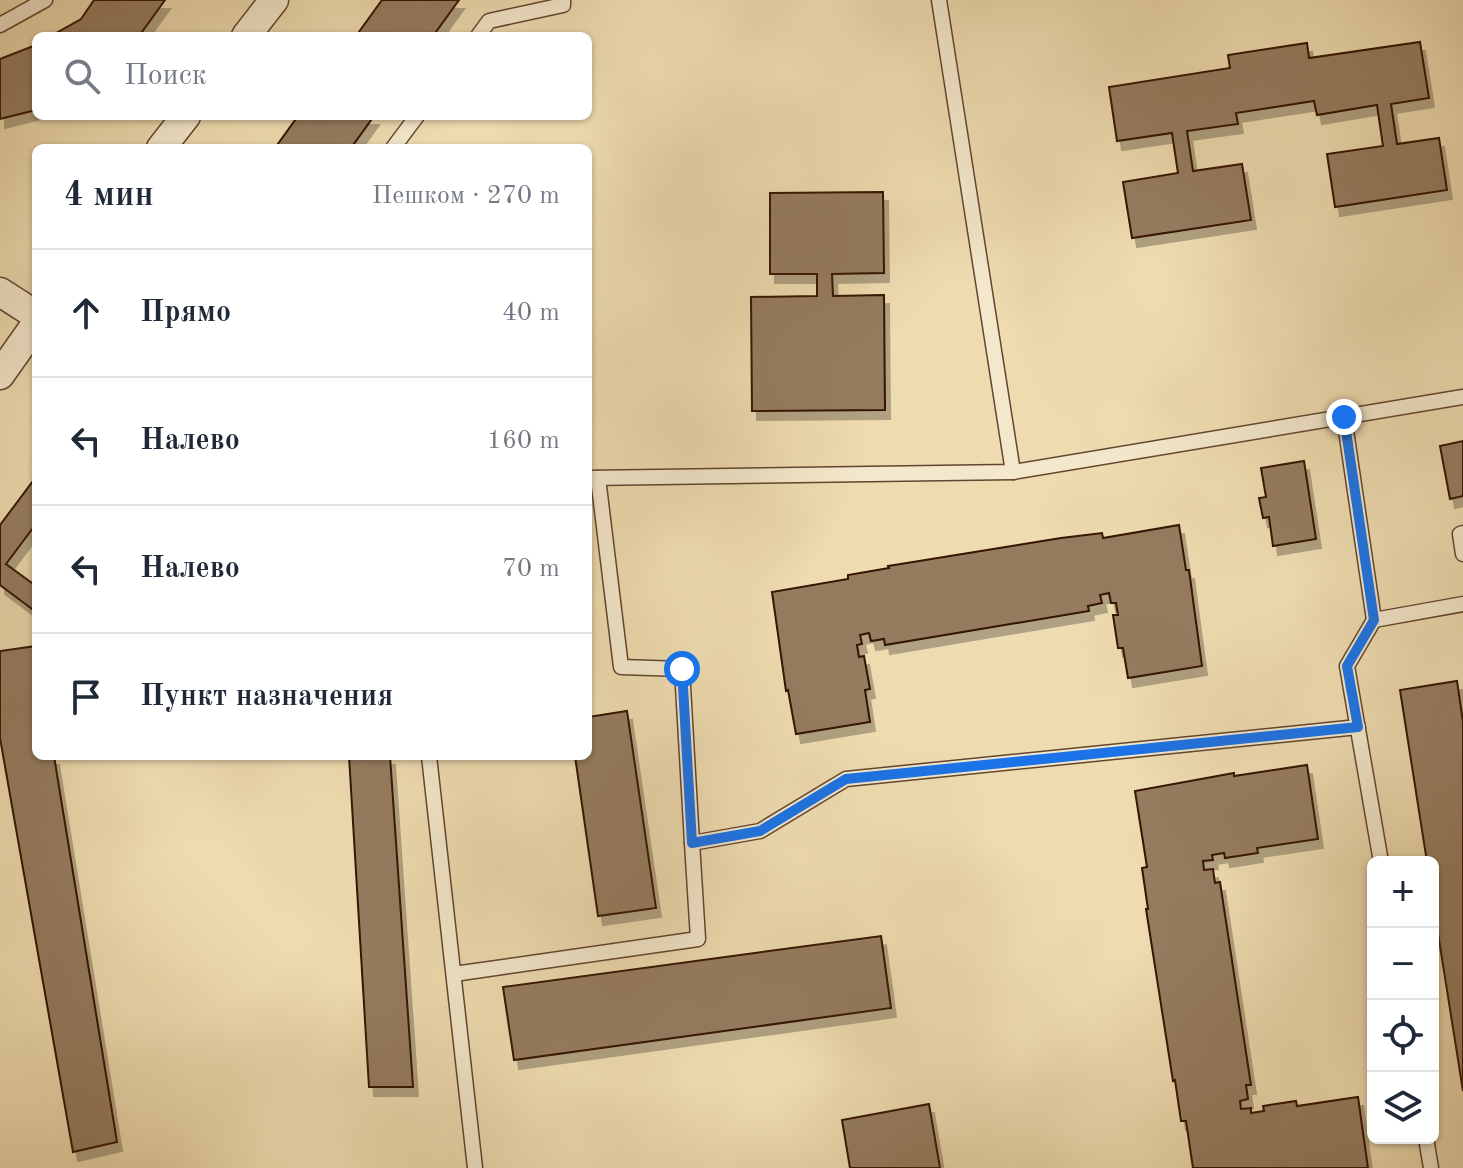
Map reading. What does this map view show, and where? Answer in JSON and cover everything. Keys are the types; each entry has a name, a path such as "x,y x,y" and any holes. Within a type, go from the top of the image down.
{"street":[{"path":"249,32 274,0"},
{"path":"164,144 183,120"},
{"path":"0,292 32,312"},
{"path":"0,375 32,330"}],"lane":[{"path":"0,25 45,0"},
{"path":"481,32 489,21 563,5 563,0"},
{"path":"939,0 1013,472"},
{"path":"396,144 414,120"},
{"path":"454,974 698,939 682,669 621,667 593,478 1013,472 1463,397"},
{"path":"1344,417 1374,620 1347,666 1380,856"},
{"path":"1463,533 1460,534 1463,554"},
{"path":"1374,620 1463,604"},
{"path":"692,843 760,831 846,779 1358,727"},
{"path":"429,760 475,1168"},
{"path":"1427,1144 1431,1168"}],"building":[{"path":"94,0 165,0 142,32 58,32 81,19"},
{"path":"382,0 459,0 436,32 359,32"},
{"path":"1420,42 1429,98 1391,104 1397,144 1439,138 1447,190 1335,207 1327,154 1383,146 1377,105 1317,115 1314,101 1236,113 1238,124 1187,131 1193,171 1242,164 1251,220 1132,238 1123,182 1178,173 1172,133 1117,141 1109,87 1230,68 1228,55 1307,43 1309,58"},
{"path":"32,47 32,111 0,119 0,59"},
{"path":"295,120 371,120 354,144 278,144"},
{"path":"883,192 884,273 832,274 833,296 884,295 885,410 752,411 751,297 817,296 817,274 770,274 770,193"},
{"path":"1463,441 1463,496 1450,499 1440,446"},
{"path":"1304,461 1316,539 1273,546 1269,517 1263,518 1259,498 1266,497 1261,468"},
{"path":"32,482 32,529 6,564 32,583 32,609 0,585 0,525"},
{"path":"1179,525 1186,570 1189,570 1202,666 1128,678 1123,648 1118,648 1113,615 1118,615 1116,603 1111,603 1109,593 1100,595 1102,603 1088,606 1089,611 885,645 884,639 871,641 869,633 860,635 862,644 857,645 859,657 864,656 870,689 865,690 870,722 796,734 786,691 772,592 848,579 848,575 888,566 1061,538 1102,533 1103,538"},
{"path":"32,647 32,760 55,760 117,1142 73,1152 0,738 0,651"},
{"path":"1457,681 1463,722 1463,1091 1439,940 1439,856 1426,856 1400,690"},
{"path":"627,711 656,908 598,916 576,760 592,760 592,716"},
{"path":"349,760 390,760 413,1087 369,1087"},
{"path":"1307,765 1318,839 1257,848 1258,853 1225,858 1224,853 1212,855 1213,860 1203,861 1204,870 1213,869 1215,883 1220,882 1251,1085 1246,1085 1248,1099 1240,1101 1241,1109 1251,1108 1251,1113 1264,1111 1263,1106 1296,1101 1297,1106 1358,1097 1368,1168 1193,1168 1186,1121 1181,1121 1173,1081 1146,909 1142,868 1147,867 1135,791 1234,773 1234,776"},
{"path":"881,936 891,1008 514,1060 503,987"},
{"path":"929,1104 940,1168 850,1168 842,1120"}],"route":[{"path":"682,669 692,843 760,831 846,779 1358,727 1347,666 1374,620 1344,417"}]}
